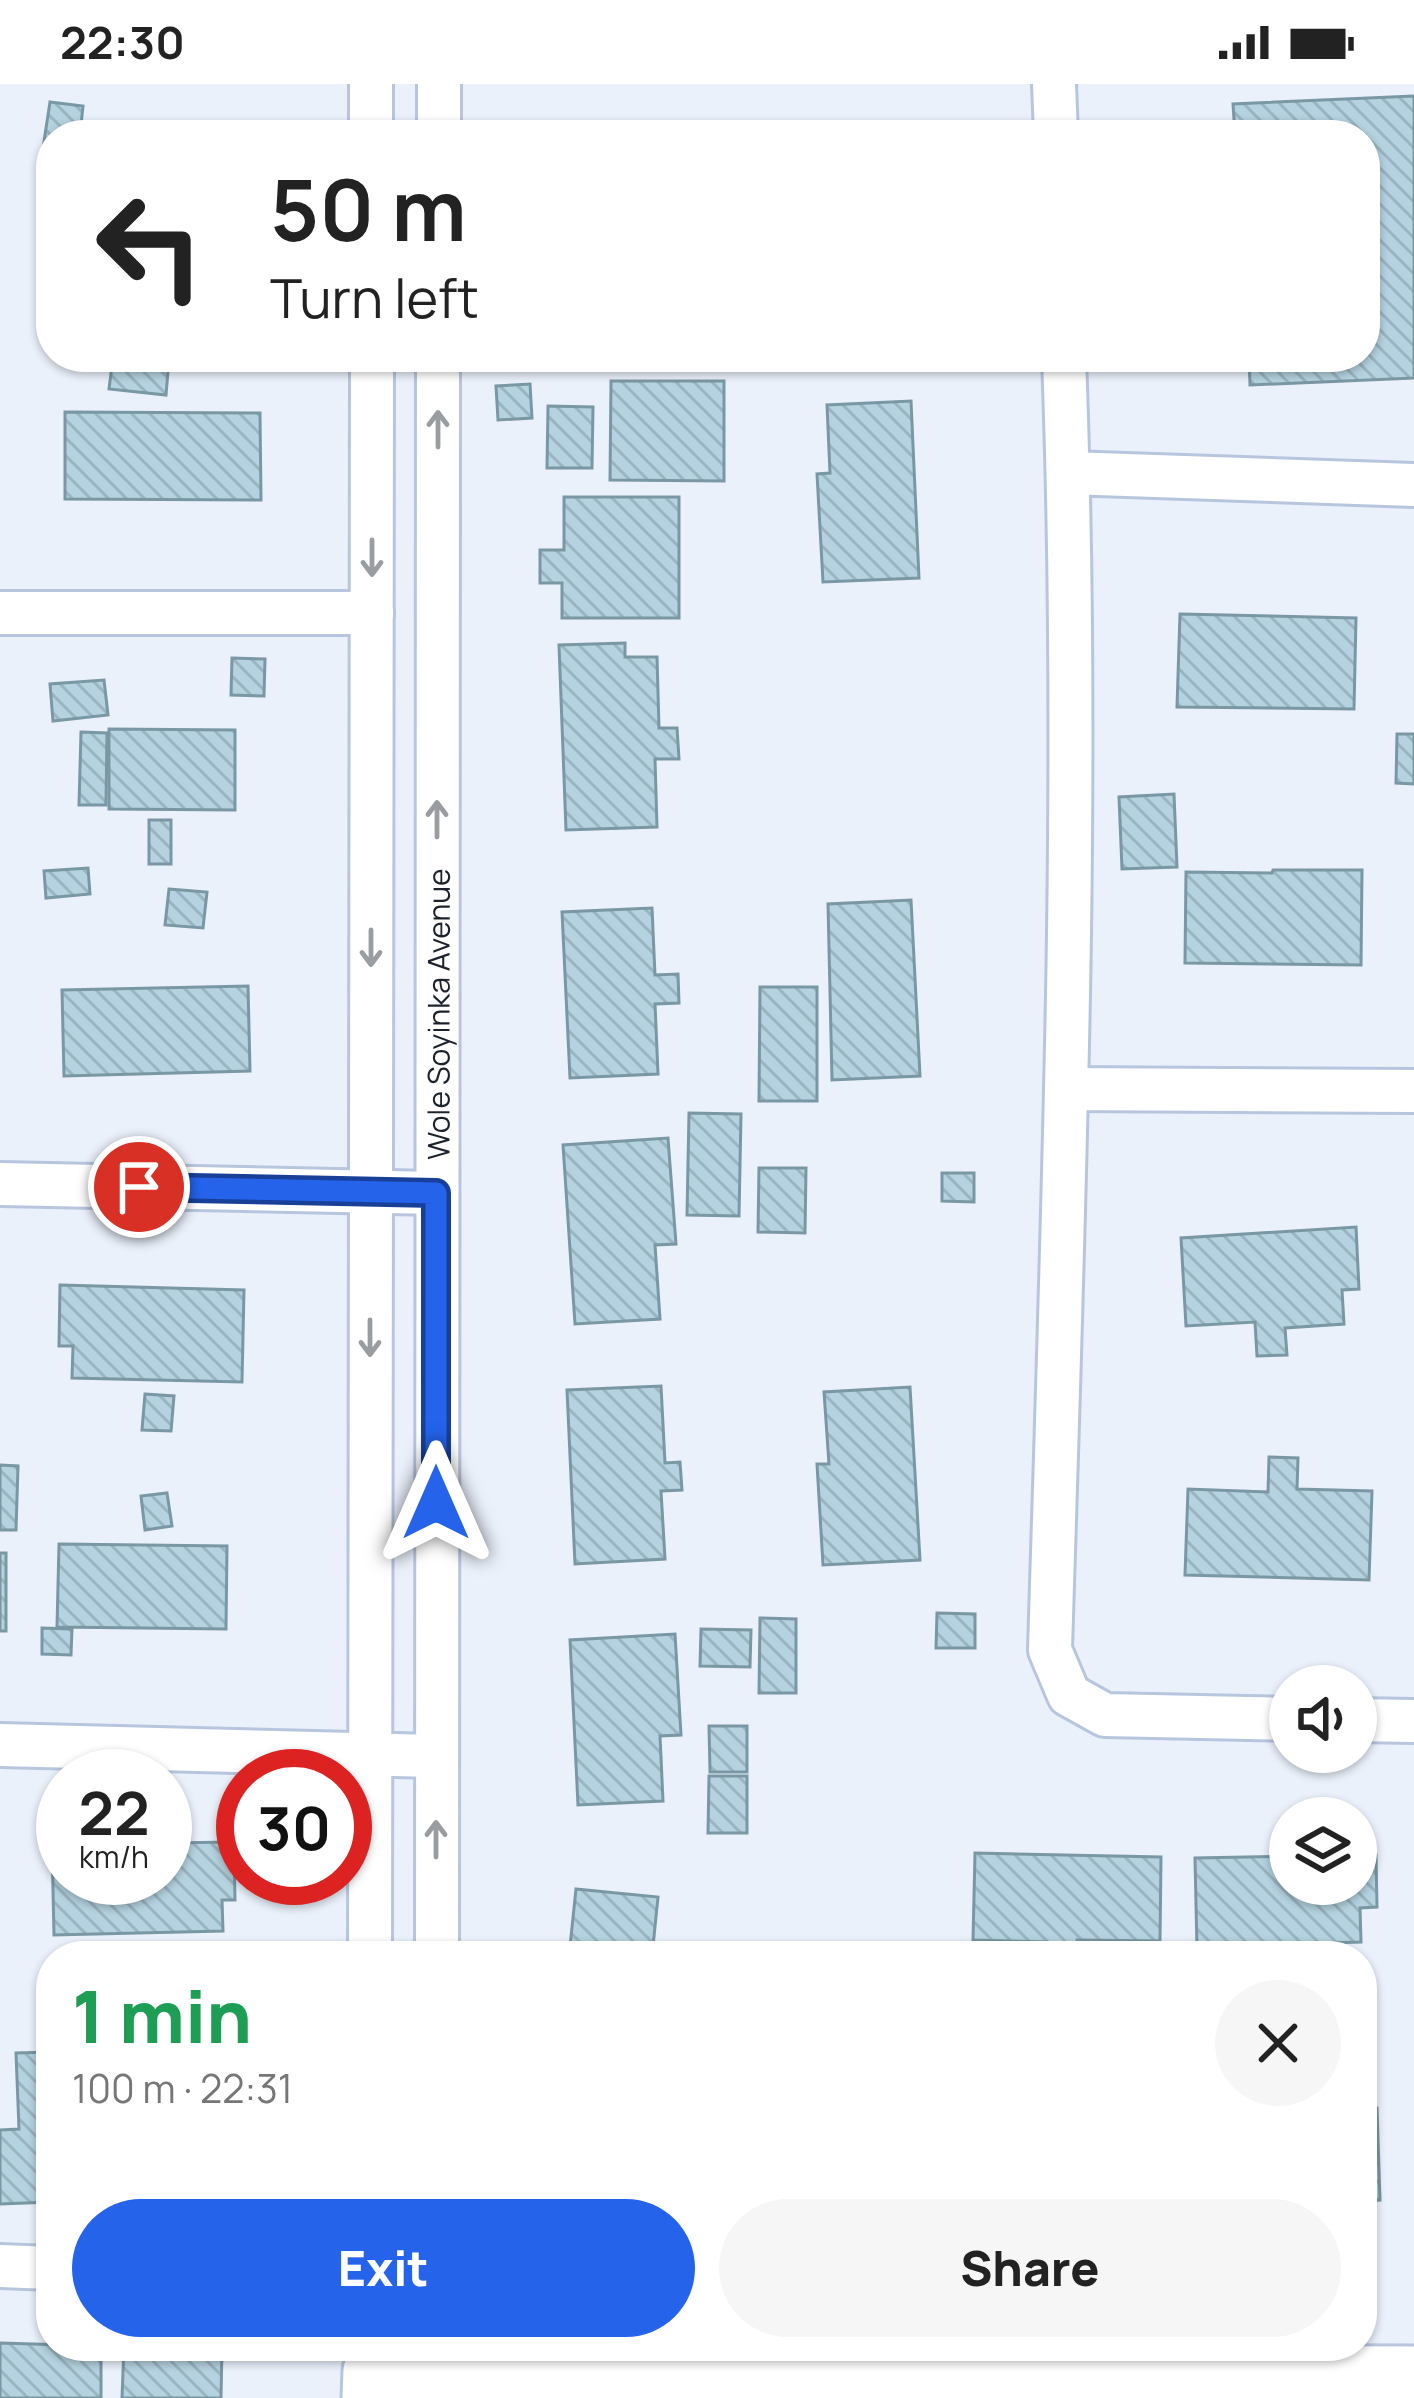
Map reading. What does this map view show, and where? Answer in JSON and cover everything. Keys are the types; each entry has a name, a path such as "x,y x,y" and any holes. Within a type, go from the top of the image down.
{"street":[{"path":"371,84 371,120"},
{"path":"439,84 439,120"},
{"path":"1054,84 1055,120"},
{"path":"370,1749 372,372"},
{"name":"Wole Soyinka Avenue","path":"437,1941 438,372"},
{"path":"1065,372 1066,1090 1051,1650 1069,1695 1105,1715 1269,1719"},
{"path":"1068,473 1414,485"},
{"path":"0,613 372,613"},
{"path":"1066,1090 1414,1091"},
{"path":"0,1184 436,1193"},
{"path":"1377,1720 1414,1721"},
{"path":"0,1745 216,1752"},
{"path":"372,1757 435,1756"},
{"path":"370,1905 370,1941"},
{"path":"0,2266 36,2267"},
{"path":"371,2372 1414,2375"}],"building":[{"path":"1414,96 1414,378 1250,385 1250,372 1380,372 1380,120 1234,120 1233,104"},
{"path":"50,102 83,106 82,120 47,120"},
{"path":"111,372 168,372 166,395 109,389"},
{"path":"611,381 724,381 724,481 610,480"},
{"path":"530,384 532,418 498,420 496,386"},
{"path":"911,401 919,578 823,582 817,474 830,473 827,405"},
{"path":"548,406 593,407 592,468 547,468"},
{"path":"65,412 260,413 261,500 65,499"},
{"path":"564,497 679,497 679,618 562,618 562,583 540,583 540,550 564,550"},
{"path":"1180,614 1356,618 1354,709 1177,707"},
{"path":"625,643 625,657 657,657 659,728 677,728 679,759 655,759 657,827 566,830 559,645"},
{"path":"232,658 265,659 264,696 231,695"},
{"path":"104,680 108,715 53,721 50,684"},
{"path":"109,729 235,730 235,810 109,809"},
{"path":"81,732 107,733 106,805 79,805"},
{"path":"1397,734 1414,734 1414,784 1396,783"},
{"path":"1174,794 1177,867 1122,869 1119,797"},
{"path":"149,820 171,820 171,864 149,864"},
{"path":"88,868 90,894 46,898 44,871"},
{"path":"1362,870 1361,965 1185,963 1186,872"},
{"path":"169,889 207,892 203,928 165,925"},
{"path":"911,900 920,1076 832,1080 828,904"},
{"path":"652,908 655,975 678,974 679,1003 655,1004 658,1074 570,1078 562,912"},
{"path":"248,986 250,1071 64,1076 62,990"},
{"path":"760,987 817,987 817,1101 759,1101"},
{"path":"689,1113 741,1114 739,1216 687,1215"},
{"path":"668,1138 676,1244 655,1245 660,1319 575,1324 563,1145"},
{"path":"759,1168 806,1168 805,1233 758,1232"},
{"path":"942,1173 974,1173 974,1202 942,1201"},
{"path":"1356,1227 1359,1289 1342,1290 1344,1324 1285,1328 1287,1355 1257,1356 1255,1322 1186,1326 1181,1238"},
{"path":"60,1285 244,1290 242,1382 72,1378 73,1346 59,1346"},
{"path":"661,1386 665,1463 680,1462 682,1490 661,1491 665,1559 575,1564 567,1390"},
{"path":"910,1387 920,1560 823,1565 817,1464 829,1464 824,1392"},
{"path":"145,1394 174,1396 171,1431 142,1430"},
{"path":"1269,1457 1298,1458 1297,1489 1372,1491 1369,1580 1185,1575 1188,1489 1268,1492"},
{"path":"0,1465 18,1466 16,1530 0,1530"},
{"path":"167,1493 172,1526 145,1530 141,1496"},
{"path":"59,1544 227,1546 226,1629 57,1627"},
{"path":"0,1553 6,1553 6,1631 0,1631"},
{"path":"937,1613 975,1614 975,1648 936,1648"},
{"path":"760,1618 796,1619 796,1693 759,1693"},
{"path":"42,1628 72,1629 71,1655 42,1654"},
{"path":"701,1629 751,1630 750,1667 700,1666"},
{"path":"675,1634 681,1735 660,1736 663,1801 578,1805 570,1640"},
{"path":"709,1726 747,1726 747,1772 710,1772"},
{"path":"709,1776 747,1776 747,1833 708,1833"},
{"path":"216,1842 216,1905 222,1905 223,1931 54,1935 53,1905 192,1905 192,1843"},
{"path":"975,1853 1161,1857 1160,1941 973,1940"},
{"path":"1269,1856 1269,1905 1377,1907 1360,1908 1361,1941 1197,1941 1195,1858"},
{"path":"576,1889 658,1897 654,1941 571,1941"},
{"path":"36,2052 36,2203 0,2204 0,2130 19,2129 16,2053"},
{"path":"1377,2108 1380,2200 1377,2200"},
{"path":"0,2343 36,2344 36,2361 101,2361 101,2398 0,2398"},
{"path":"123,2361 222,2361 221,2398 122,2398"}],"route":[{"path":"139,1187 436,1193 436,1503"}]}
